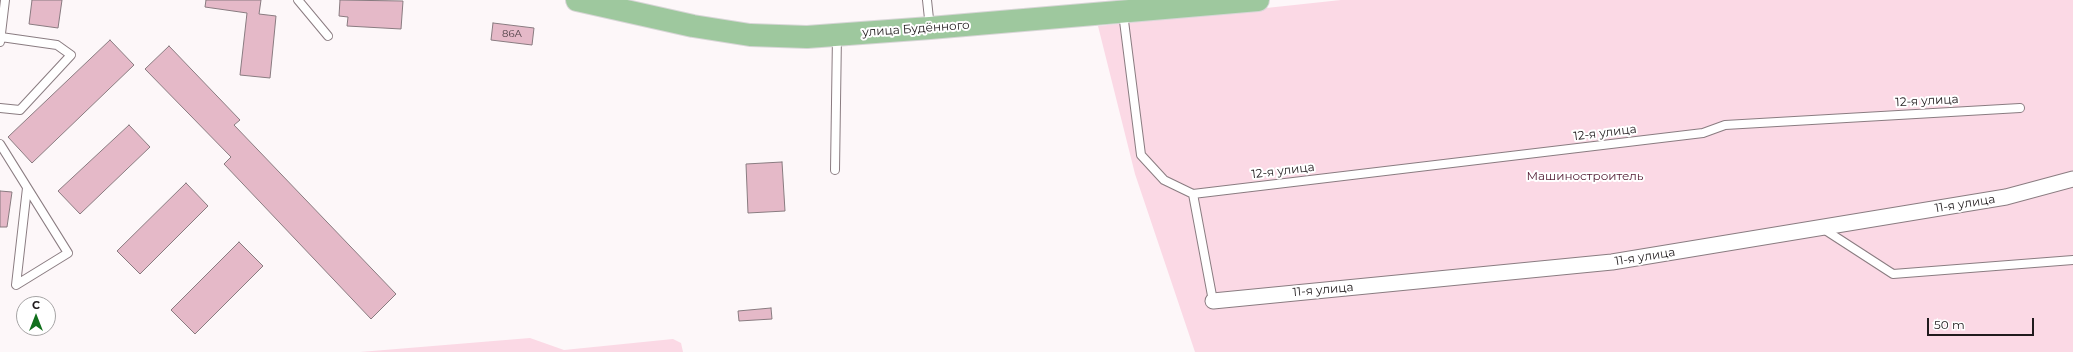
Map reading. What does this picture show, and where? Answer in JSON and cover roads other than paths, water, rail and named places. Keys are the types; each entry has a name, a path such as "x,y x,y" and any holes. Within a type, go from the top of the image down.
{"main road":[{"name":"улица Будённого","path":"577,0 693,26 750,35 807,37 1123,13 1258,0"}],"street":[{"name":"11-я улица","path":"1213,301 1612,262 2006,197 2073,179"}],"lane":[{"path":"0,108 20,110 71,55 57,45 0,40 5,0"},
{"path":"298,0 328,36"},
{"path":"927,0 930,28"},
{"path":"1123,13 1141,155 1164,180 1193,194 1213,301"},
{"path":"835,170 837,34"},
{"name":"12-я улица","path":"1193,194 1703,133 1725,125 2020,108"},
{"path":"0,144 68,253 16,285 27,188"},
{"path":"1821,228 1893,274 2073,260"}],"park label":[{"name":"Машиностроитель","path":"1585,176"}]}
